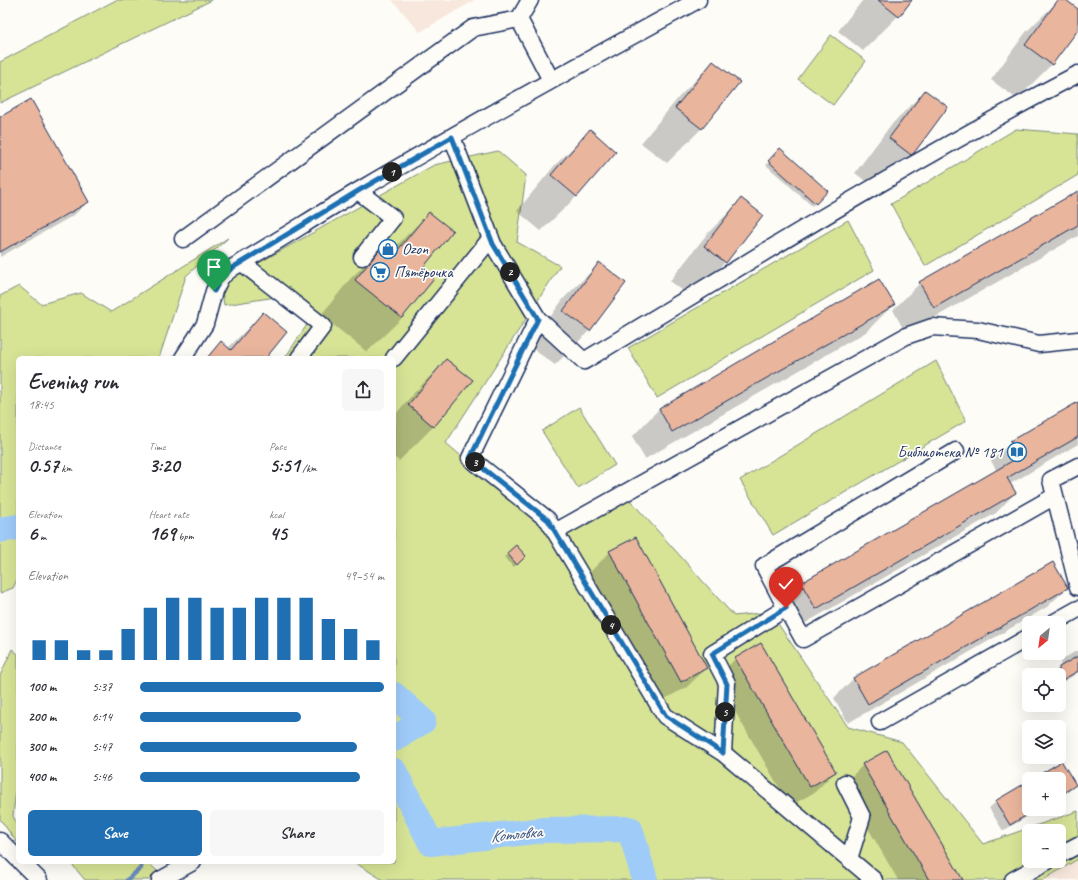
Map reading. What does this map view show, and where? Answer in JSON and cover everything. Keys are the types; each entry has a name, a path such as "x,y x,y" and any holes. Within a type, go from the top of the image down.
{"street":[{"path":"183,239 473,28 519,19 530,0"},
{"path":"185,356 205,324 214,291 221,278 236,265 358,191 551,80 698,0"},
{"path":"519,19 551,80"},
{"path":"452,137 491,238 538,319 584,361 870,190 1006,111 1078,74"},
{"path":"358,191 393,218 362,257"},
{"path":"396,356 491,238"},
{"path":"236,265 323,326 300,356"},
{"path":"538,319 470,458 548,520 666,716 723,753 874,880"},
{"path":"555,532 906,336 932,327 978,330 1039,344 1078,340"},
{"path":"956,451 764,566 803,639 1055,496"},
{"path":"1078,466 1051,480 1078,587"},
{"path":"723,753 727,684 712,654 786,608"},
{"path":"1066,616 1078,609"},
{"path":"880,722 1022,641"},
{"path":"845,783 862,817 849,859"},
{"path":"0,841 16,857"},
{"path":"1066,851 1078,845"},
{"path":"23,864 39,880"},
{"path":"160,880 189,864"},
{"path":"1013,880 1035,868"}],"shaded area":[{"path":"392,0 475,0 420,32"},
{"path":"1078,856 1078,880 1034,880 1056,868 1066,868 1066,863"}],"green space":[{"path":"116,0 212,0 0,103 0,62"},
{"path":"831,35 866,61 833,105 798,79"},
{"path":"1016,129 1078,134 1078,175 925,266 891,204"},
{"path":"498,151 526,175 517,242 560,266 446,443 544,527 621,490 734,616 770,612 848,727 902,742 983,844 1022,830 1022,868 1063,868 1043,880 383,880 357,864 396,864 396,356 286,356 312,317 276,297 224,305 221,284 434,165"},
{"path":"848,220 874,270 657,398 628,348"},
{"path":"228,238 186,276 160,356 16,356 16,582 13,588 0,593 0,296 19,286 41,304 81,293 111,312"},
{"path":"936,361 966,421 773,535 740,480"},
{"path":"579,407 615,465 578,488 542,431"},
{"path":"12,649 16,652 16,790 13,816 16,822 16,841 0,819 0,676"},
{"path":"1078,811 1078,859 1066,866 1066,824 1041,824"},
{"path":"72,864 151,864 166,880 85,880"}],"building":[{"path":"878,0 912,0 899,17"},
{"path":"1058,0 1066,0 1078,9 1078,30 1052,65 1025,45"},
{"path":"713,61 740,82 702,129 675,108"},
{"path":"925,90 948,107 911,155 889,138"},
{"path":"31,99 89,202 0,252 0,117"},
{"path":"590,129 616,152 577,197 551,175"},
{"path":"780,148 828,191 816,204 768,161"},
{"path":"1078,191 1078,225 934,308 919,282"},
{"path":"741,198 763,215 726,263 704,246"},
{"path":"429,212 453,231 422,269 434,279 402,318 355,280 386,242 397,251"},
{"path":"599,262 626,283 590,331 563,311"},
{"path":"879,279 895,305 672,432 659,409"},
{"path":"263,312 287,332 268,356 209,356 221,341 231,350"},
{"path":"446,359 473,380 434,427 408,405"},
{"path":"1078,402 1078,437 1007,478 1016,493 816,609 801,583 1019,457 1010,441"},
{"path":"636,537 707,668 681,682 609,551"},
{"path":"516,545 526,556 517,565 507,553"},
{"path":"1053,562 1068,588 868,704 853,678"},
{"path":"761,643 836,772 810,787 735,658"},
{"path":"1078,656 1078,671 1066,678 1066,668 1059,667"},
{"path":"887,750 963,880 929,880 862,764"},
{"path":"1057,764 1063,764 1076,785 1066,791 1066,772 1044,772"},
{"path":"1022,785 1022,816 1026,816 1010,825 995,801"}],"waterway":[{"name":"Котловка","path":"0,530 16,527"},
{"name":"Котловка","path":"396,697 423,721 396,738"},
{"name":"Котловка","path":"396,775 431,843 544,830 630,829 645,880"},
{"path":"127,880 141,868 141,864"}],"place":[{"name":"Ozon","path":"388,249"},
{"name":"Пятёрочка","path":"380,272"},
{"name":"Библиотека № 181","path":"1017,452"}],"route":[{"path":"214,291 221,278 241,262 358,191 452,137 493,244 538,319 470,458 548,520 666,716 723,753 727,684 712,654 786,608"}]}
